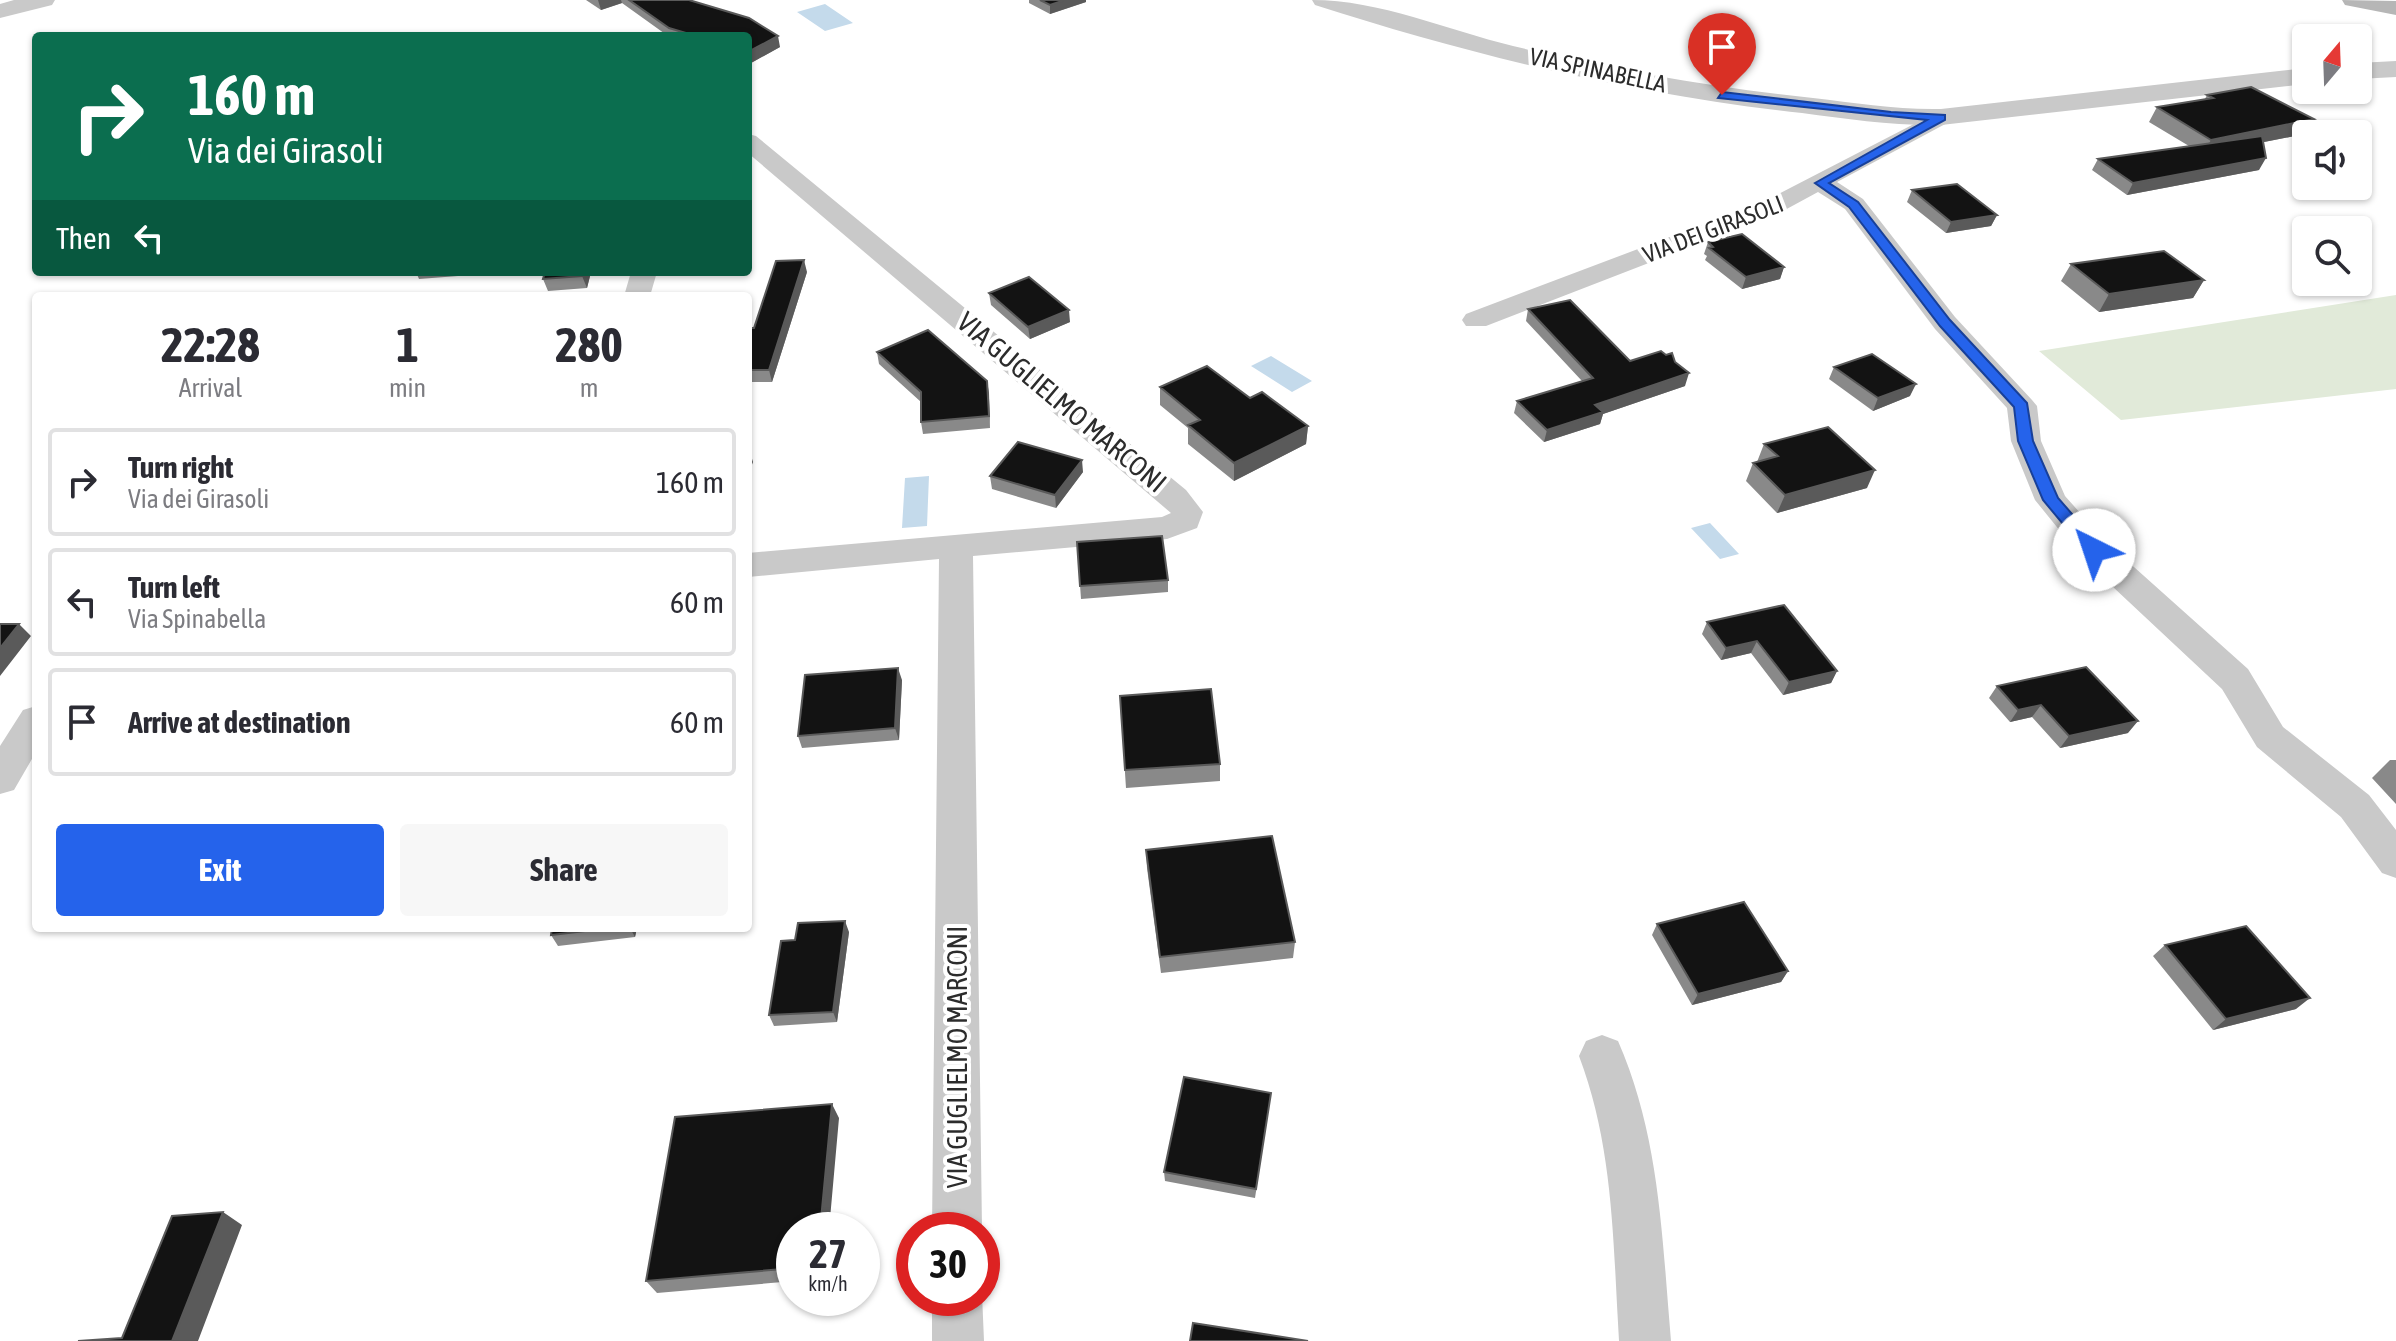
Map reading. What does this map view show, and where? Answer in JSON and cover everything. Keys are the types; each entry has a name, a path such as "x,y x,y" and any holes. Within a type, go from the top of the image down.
{"main road":[{"path":"2354,0 2396,8"}],"street":[{"path":"0,11 43,0"},
{"name":"VIA SPINABELLA","path":"1324,0 1485,46 1657,84 1787,105 1941,117 2292,78"},
{"path":"2372,70 2396,69"},
{"name":"VIA DEI GIRASOLI","path":"1476,320 1774,206 1941,117"},
{"name":"VIA GUGLIELMO MARCONI","path":"752,144 1175,497 1187,512 1186,520 1167,528 752,565"},
{"path":"1821,183 1854,204 1945,323 2022,406 2026,441 2051,500 2094,550 2235,679 2270,737 2355,806 2396,861"},
{"name":"VIA GUGLIELMO MARCONI","path":"956,548 957,1212"},
{"path":"0,779 32,727"},
{"path":"1602,1056 1617,1103 1630,1173 1645,1341"},
{"path":"958,1316 958,1341"}],"green space":[{"path":"2396,295 2396,389 2121,420 2039,351"}],"water":[{"path":"825,4 853,23 825,31 797,12"},
{"path":"1271,356 1312,381 1292,392 1251,366"},
{"path":"929,476 927,526 902,528 905,478"},
{"path":"1710,523 1739,554 1720,559 1691,528"}],"building":[{"path":"629,0 689,0 749,18 778,36 752,50 752,32 682,32 669,28"},
{"path":"1040,0 1065,0 1050,5"},
{"path":"2251,87 2314,119 2292,120 2292,123 2211,140 2157,107 2213,98 2207,95"},
{"path":"2262,136 2266,158 2133,183 2098,159"},
{"path":"1957,184 1997,215 1951,222 1912,190"},
{"path":"1742,234 1784,267 1746,277 1709,248 1713,247 1708,242"},
{"path":"2164,251 2204,280 2109,294 2071,264"},
{"path":"804,260 769,370 752,370 752,328 776,261"},
{"path":"544,276 582,276 543,279"},
{"path":"1029,277 1069,310 1028,327 989,293"},
{"path":"1570,300 1630,361 1661,351 1666,355 1672,353 1675,362 1689,373 1595,405 1603,412 1547,430 1517,401 1593,378 1528,309"},
{"path":"928,330 987,381 989,416 921,422 921,392 877,352"},
{"path":"1872,354 1916,384 1878,398 1834,367"},
{"path":"1207,366 1250,398 1262,392 1308,426 1234,463 1188,425 1200,420 1160,387"},
{"path":"1828,427 1875,470 1785,495 1753,463 1778,456 1764,444"},
{"path":"1018,442 1082,460 1055,495 990,476"},
{"path":"1162,536 1168,580 1080,586 1077,542"},
{"path":"1784,605 1837,671 1789,682 1757,641 1726,648 1707,622"},
{"path":"0,624 19,624 0,648"},
{"path":"2086,667 2138,721 2069,736 2041,705 2018,710 1997,686"},
{"path":"898,668 895,728 798,736 805,675"},
{"path":"1211,689 1220,764 1125,770 1120,696"},
{"path":"1272,836 1295,942 1160,957 1146,850"},
{"path":"1744,902 1788,971 1698,994 1657,924"},
{"path":"845,921 833,1012 769,1015 781,941 795,940 798,923"},
{"path":"2246,926 2310,998 2226,1019 2165,945"},
{"path":"1184,1077 1271,1093 1256,1189 1164,1172"},
{"path":"832,1104 822,1212 776,1212 776,1270 646,1281 675,1117"},
{"path":"223,1212 172,1341 78,1341 122,1338 172,1216"},
{"path":"1193,1323 1308,1341 1190,1341"}],"route":[{"path":"1722,95 1891,116 1941,117 1821,183 1854,204 1945,323 2022,406 2026,441 2051,500 2094,550"}]}
